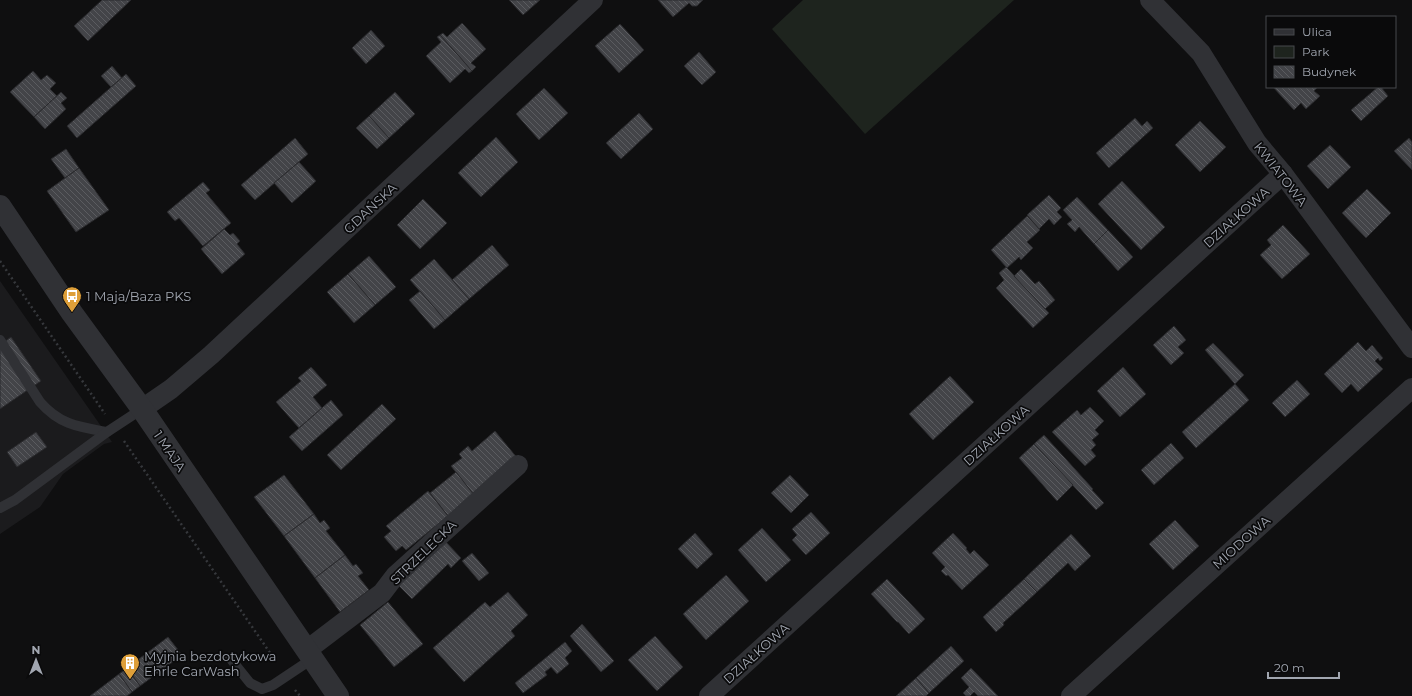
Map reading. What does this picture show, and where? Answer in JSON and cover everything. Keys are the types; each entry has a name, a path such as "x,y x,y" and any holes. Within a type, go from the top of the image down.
{"street":[{"name":"GDAŃSKA","path":"142,410 171,389 211,355 593,0"},
{"name":"KWIATOWA","path":"1150,0 1201,53 1256,144 1283,174 1412,348"},
{"name":"DZIAŁKOWA","path":"709,696 1283,174"},
{"name":"1 MAJA","path":"3,218 142,410 338,696"},
{"name":"MIODOWA","path":"1071,696 1412,388"},
{"name":"STRZELECKA","path":"310,655 382,593 395,576 518,465"}],"lane":[{"path":"0,340 40,402 47,410 59,419 76,426 111,430"},
{"path":"0,508 15,500 111,430 142,410"},
{"path":"230,658 250,683 262,689 273,685 286,676 310,655"}],"path":[{"path":"0,261 111,430 300,696"}],"shaded area":[{"path":"0,281 112,442 104,444 63,474 40,507 0,534"}],"green space":[{"path":"803,0 1014,0 865,134 772,29"}],"building":[{"path":"102,0 131,0 88,41 74,26"},
{"path":"509,0 540,0 523,15"},
{"path":"658,0 703,0 697,6 692,6 689,3 673,17"},
{"path":"462,23 486,49 471,63 476,67 472,71 440,35 443,33 447,37"},
{"path":"620,24 644,50 619,73 595,46"},
{"path":"371,30 385,46 366,64 352,48"},
{"path":"440,35 472,71 469,73 465,69 450,83 426,56 441,42 437,37"},
{"path":"699,52 716,72 702,85 684,66"},
{"path":"112,66 122,78 111,87 101,76"},
{"path":"33,71 41,80 47,75 56,83 50,89 57,96 34,117 10,92"},
{"path":"126,74 136,86 77,138 67,126"},
{"path":"544,88 568,113 539,140 516,114"},
{"path":"1274,88 1317,88 1314,91 1320,96 1306,109 1301,103 1294,110"},
{"path":"1377,88 1382,88 1388,96 1361,121 1351,110"},
{"path":"61,92 67,98 61,103 66,109 45,129 34,117"},
{"path":"395,92 415,114 389,138 369,116"},
{"path":"639,113 653,129 621,159 606,143"},
{"path":"369,116 389,138 377,149 356,128"},
{"path":"1135,118 1142,126 1147,121 1153,128 1109,168 1096,153"},
{"path":"1200,121 1226,147 1200,172 1175,145"},
{"path":"496,137 518,162 481,197 458,173"},
{"path":"295,138 308,154 255,200 241,185"},
{"path":"1409,138 1412,142 1412,170 1394,151"},
{"path":"1330,145 1351,167 1328,189 1307,166"},
{"path":"66,149 79,168 65,178 51,159"},
{"path":"299,162 316,181 292,203 274,183"},
{"path":"79,168 109,210 76,232 47,191"},
{"path":"1122,181 1165,227 1141,250 1098,204"},
{"path":"203,182 210,190 206,193 231,223 203,246 179,218 175,221 167,212"},
{"path":"1367,189 1391,213 1366,238 1342,213"},
{"path":"1049,195 1061,208 1057,212 1062,217 1054,225 1049,219 1039,229 1027,215"},
{"path":"1077,197 1108,230 1094,244 1079,227 1075,232 1067,224 1072,220 1063,210"},
{"path":"423,199 447,223 420,249 397,225"},
{"path":"1027,216 1040,230 1027,242 1033,248 1021,260 1019,257 1007,268 991,250"},
{"path":"1283,225 1310,254 1282,279 1260,255 1271,245 1267,240"},
{"path":"224,229 230,235 233,233 240,241 237,244 245,254 222,274 201,249"},
{"path":"1108,230 1133,257 1118,271 1094,244"},
{"path":"492,245 509,265 469,299 452,280"},
{"path":"369,256 396,287 375,305 348,274"},
{"path":"434,259 469,299 445,320 410,280"},
{"path":"1006,267 1049,313 1033,328 996,288 1004,280 999,273"},
{"path":"1021,269 1035,284 1039,281 1055,300 1045,309 1014,276"},
{"path":"348,274 375,305 354,323 327,292"},
{"path":"420,291 445,320 434,329 409,300"},
{"path":"1174,326 1186,340 1178,347 1184,353 1171,365 1153,345"},
{"path":"11,337 41,381 0,409 0,345"},
{"path":"1358,342 1366,351 1372,345 1383,358 1380,361 1378,358 1375,361 1383,369 1358,392 1351,384 1342,393 1324,374"},
{"path":"1213,343 1244,375 1235,384 1205,350"},
{"path":"311,367 327,385 313,397 322,408 299,428 276,402 301,381 298,378"},
{"path":"1123,367 1146,394 1120,417 1097,391"},
{"path":"950,376 974,402 933,440 909,414"},
{"path":"1297,380 1310,394 1285,417 1272,403"},
{"path":"1235,384 1249,400 1196,448 1182,432"},
{"path":"331,400 343,415 302,451 289,437"},
{"path":"382,404 396,419 341,470 327,455"},
{"path":"1090,407 1104,421 1095,430 1099,434 1092,440 1096,445 1091,450 1096,456 1085,466 1052,432 1077,410 1081,415"},
{"path":"495,431 518,459 474,495 451,466 462,458 459,454 468,446 472,451"},
{"path":"36,432 47,447 17,467 7,452"},
{"path":"1044,435 1104,503 1096,510 1034,444"},
{"path":"1171,443 1184,458 1154,485 1141,470"},
{"path":"1034,444 1073,485 1057,501 1019,458"},
{"path":"456,472 474,495 448,516 430,493"},
{"path":"284,475 314,514 284,536 254,497"},
{"path":"790,475 809,495 791,513 771,493"},
{"path":"428,491 448,516 406,550 402,546 396,551 384,537 391,531 386,526"},
{"path":"811,512 830,533 806,555 792,540 797,535 792,529"},
{"path":"314,514 320,523 324,520 330,528 326,531 345,555 315,578 284,536"},
{"path":"1175,520 1199,546 1173,570 1149,544"},
{"path":"762,528 791,560 766,582 738,550"},
{"path":"695,533 713,554 697,569 678,549"},
{"path":"953,533 967,548 966,549 970,554 974,550 989,565 962,590 948,575 946,576 941,571 945,567 932,553"},
{"path":"1071,534 1091,556 1075,571 1068,563 1037,592 1024,579"},
{"path":"444,540 461,558 451,568 448,564 412,599 397,584"},
{"path":"472,553 489,573 479,581 462,561"},
{"path":"345,555 353,566 356,564 363,573 358,576 369,590 340,612 315,578"},
{"path":"726,575 749,601 706,640 683,614"},
{"path":"887,579 925,619 909,634 871,594"},
{"path":"1024,579 1037,592 1003,623 1004,625 996,632 983,617"},
{"path":"508,592 528,615 511,631 515,636 464,682 433,648 485,602 490,607"},
{"path":"388,602 423,644 394,667 360,625"},
{"path":"582,624 614,661 601,672 570,636"},
{"path":"655,636 683,667 657,691 628,660"},
{"path":"168,637 182,655 140,686 127,668"},
{"path":"565,642 572,651 565,658 569,664 557,674 551,667 545,672 547,675 523,693 515,683"},
{"path":"951,646 964,661 929,693 916,678"},
{"name":"Myjnia bezdotykowa Ehrle CarWash","path":"127,668 140,686 132,692 119,674"},
{"path":"971,668 998,696 978,696 974,692 970,696 966,696 963,693 969,687 961,678"},
{"path":"119,674 132,692 127,696 90,696"},
{"path":"916,678 929,693 926,696 896,696"}],"place":[{"name":"1 Maja/Baza PKS","path":"72,313"},
{"name":"Myjnia bezdotykowa Ehrle CarWash","path":"130,680"}]}
